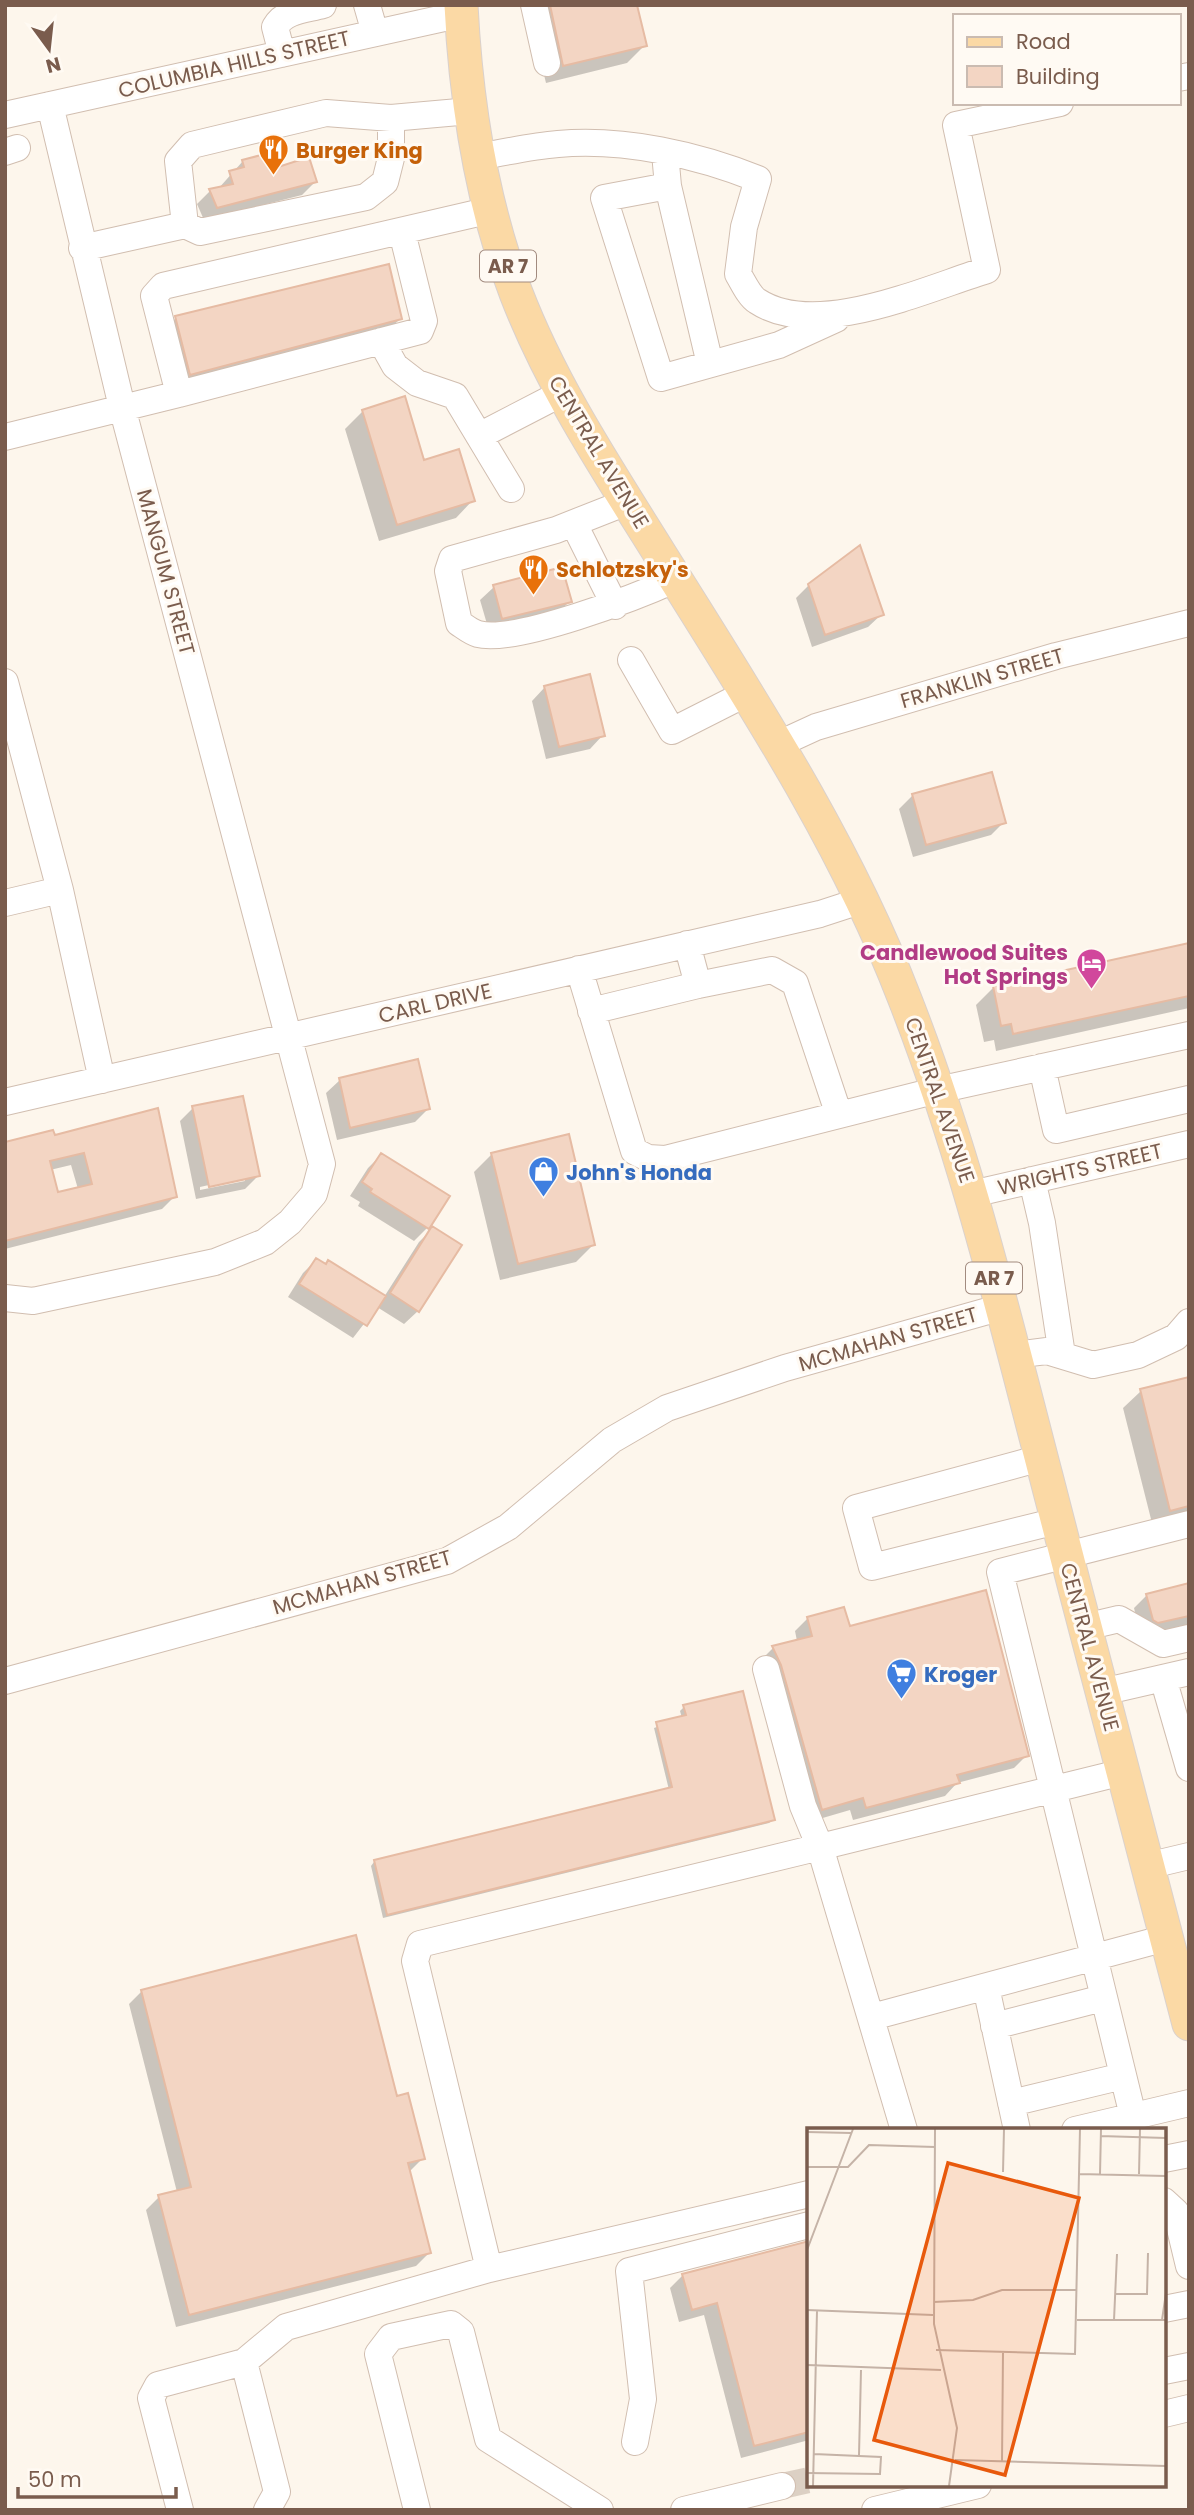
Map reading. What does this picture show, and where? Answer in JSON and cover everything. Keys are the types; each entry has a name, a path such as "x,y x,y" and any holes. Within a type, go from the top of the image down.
{"main road":[{"name":"CENTRAL AVENUE","path":"461,9 470,111 491,210 516,291 585,437 779,744 863,900 904,995 972,1194 1189,2024"}],"street":[{"path":"282,54 275,27 280,19 288,13 323,5"},
{"path":"367,5 375,33"},
{"path":"534,5 547,64"},
{"name":"COLUMBIA HILLS STREET","path":"5,115 375,33 461,9"},
{"name":"MANGUM STREET","path":"5,1298 33,1301 215,1262 265,1242 290,1222 314,1194 322,1164 122,407 50,105"},
{"path":"668,186 604,198 661,378 779,345 848,313 987,270 956,125 1051,105"},
{"path":"185,225 178,162 192,145 326,113 391,118 470,111"},
{"path":"82,248 185,225 200,232 366,197 385,182 391,158 391,118"},
{"path":"479,157 559,144 629,146 724,165 758,179 744,227 738,274 755,300 790,315 848,313"},
{"path":"665,153 668,186 710,364"},
{"path":"179,394 154,296 163,286 491,210"},
{"path":"5,437 420,331 424,321 402,232"},
{"path":"381,341 395,366 417,383 455,396 511,489"},
{"path":"479,436 562,393"},
{"path":"627,502 574,524 452,559 448,571 459,623 478,634 510,633 615,606 676,579"},
{"path":"574,524 615,606"},
{"name":"FRANKLIN STREET","path":"779,744 816,727 1042,660 1189,624"},
{"path":"631,660 672,731 747,693"},
{"path":"5,681 60,890 102,1080"},
{"path":"5,903 60,890"},
{"name":"CARL DRIVE","path":"5,1102 820,914 863,900"},
{"path":"687,944 698,985"},
{"path":"579,969 634,1151 648,1158 665,1159 938,1090 1189,1035"},
{"path":"591,1011 772,970 795,983 839,1115"},
{"path":"1042,1067 1056,1130 1189,1099"},
{"name":"WRIGHTS STREET","path":"972,1194 1189,1144"},
{"path":"1032,1180 1042,1223 1062,1355"},
{"name":"MCMAHAN STREET","path":"5,1681 447,1561 508,1527 612,1440 667,1408 785,1368 1002,1307"},
{"path":"1014,1355 1047,1351 1077,1363 1093,1365 1138,1355 1176,1337 1189,1322"},
{"path":"1041,1458 856,1508 872,1567 1057,1521"},
{"path":"1133,2116 1000,1572 1189,1524"},
{"path":"1085,1628 1119,1619 1163,1644 1189,1638"},
{"path":"766,1670 803,1806 820,1847 903,2128"},
{"path":"1102,1692 1189,1672"},
{"path":"1163,1678 1189,1768"},
{"path":"489,2269 415,1961 420,1944 1123,1772"},
{"path":"1147,1866 1189,1856"},
{"path":"872,2017 1166,1938"},
{"path":"986,1987 1017,2128"},
{"path":"994,2026 1104,1998"},
{"path":"1012,2103 1123,2076"},
{"path":"1083,2128 1189,2103"},
{"path":"1166,2159 1189,2154"},
{"path":"180,2510 151,2399 158,2385 244,2362 286,2327 489,2269 807,2194"},
{"path":"1166,2203 1176,2212 1174,2242 1189,2266"},
{"path":"635,2442 643,2399 629,2271 807,2226"},
{"path":"1166,2309 1189,2304"},
{"path":"417,2510 379,2354 391,2337 451,2323 461,2332 488,2439 600,2510"},
{"path":"244,2362 277,2492 267,2510"},
{"path":"1166,2371 1189,2366"},
{"path":"1166,2414 1189,2408"},
{"path":"684,2510 782,2486"},
{"path":"875,2510 970,2487"}],"building":[{"path":"550,5 637,5 647,46 563,66"},
{"name":"Burger King","path":"269,153 275,168 309,157 317,182 217,208 209,189 233,184 229,171 244,167 242,160"},
{"path":"389,264 402,319 190,375 175,316"},
{"path":"405,396 424,460 459,449 475,501 397,525 362,410"},
{"path":"860,545 884,615 825,635 808,584"},
{"name":"Schlotzsky's","path":"562,567 572,602 502,619 493,585"},
{"path":"590,674 605,736 559,747 544,686"},
{"path":"992,772 1006,823 926,845 912,794"},
{"name":"Candlewood Suites Hot Springs","path":"1189,943 1189,996 1013,1034 1011,1024 1001,1026 993,986"},
{"path":"418,1059 430,1109 350,1128 339,1078"},
{"path":"243,1096 260,1176 209,1187 192,1106"},
{"path":"158,1108 177,1197 5,1241 5,1142 53,1130 55,1135","holes":["84,1153 92,1184 58,1192 50,1161"]},
{"name":"John's Honda","path":"569,1134 595,1245 518,1264 491,1153"},
{"path":"381,1153 450,1196 429,1229 370,1192 372,1189 362,1182"},
{"path":"432,1226 462,1245 419,1312 390,1293"},
{"path":"316,1258 326,1264 328,1260 386,1296 367,1326 299,1284"},
{"path":"1189,1377 1189,1506 1170,1511 1140,1389"},
{"path":"1189,1583 1189,1616 1158,1623 1153,1620 1146,1594"},
{"name":"Kroger","path":"986,1590 1029,1756 957,1775 960,1783 866,1808 863,1798 822,1810 781,1665 772,1646 812,1636 807,1617 844,1607 850,1626"},
{"path":"743,1691 775,1820 387,1915 374,1860 672,1787 656,1722 686,1715 683,1705"},
{"path":"356,1935 397,2096 408,2093 425,2159 408,2163 431,2253 189,2315 158,2195 191,2187 141,1990"},
{"path":"807,2242 807,2433 754,2446 717,2303 692,2310 682,2274"}],"tunnel":[{"path":"782,2486 807,2480"}],"place":[{"name":"Burger King","path":"273,177"},
{"name":"Schlotzsky's","path":"533,596"},
{"name":"Candlewood Suites Hot Springs","path":"1091,991"},
{"name":"John's Honda","path":"543,1199"},
{"name":"Kroger","path":"901,1701"}]}
